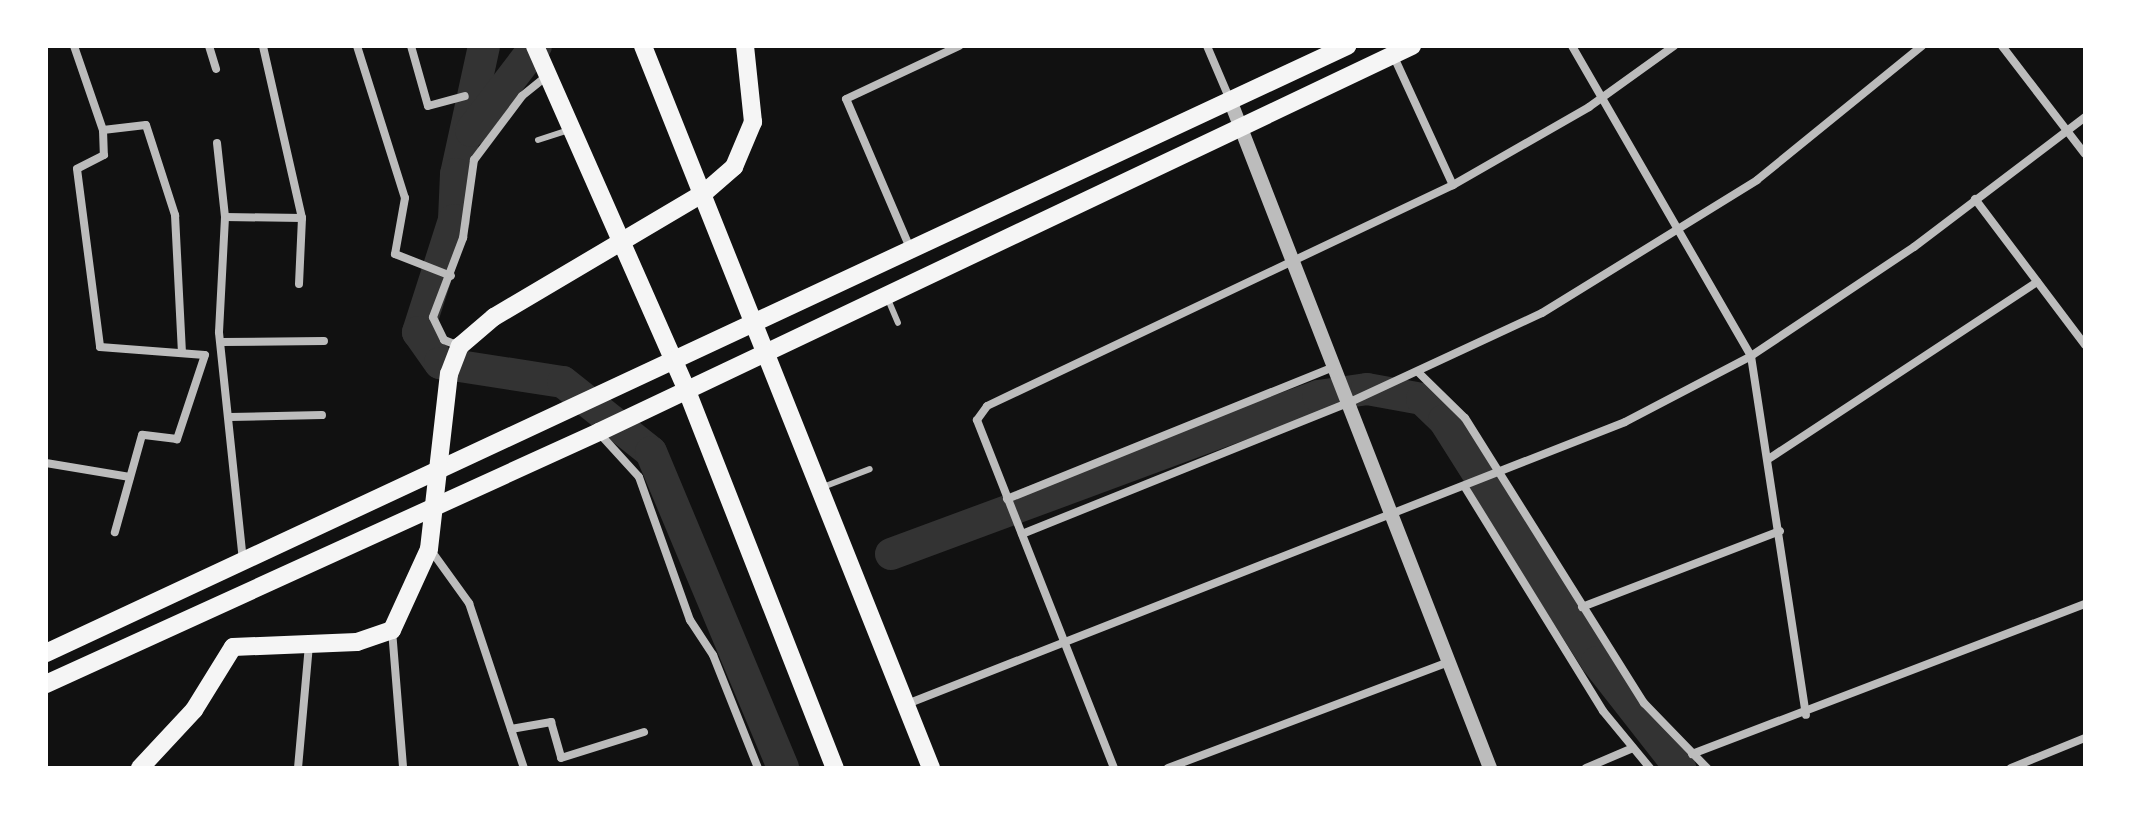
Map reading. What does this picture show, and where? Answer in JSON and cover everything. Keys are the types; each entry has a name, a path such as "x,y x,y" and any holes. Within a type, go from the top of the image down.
{"main road":[{"path":"643,46 823,487 931,768"},
{"path":"140,768 194,710 233,647 357,642 392,630 429,549 449,374 459,348 492,313 704,193 734,167 750,137 755,109 745,46"},
{"path":"46,653 601,399 911,249 1347,46"},
{"path":"46,684 432,503 687,391 1412,46"},
{"path":"541,62 687,391 835,768"}],"street":[{"path":"74,46 103,130 104,155 77,169 100,347 205,355 190,416 177,439 142,435 115,532"},
{"path":"209,46 216,69"},
{"path":"263,46 302,218 299,284"},
{"path":"357,46 405,198 395,254 451,276"},
{"path":"411,46 428,106 465,96"},
{"path":"911,249 846,99 959,46"},
{"path":"1207,46 1490,768"},
{"path":"1572,46 1751,356 1770,458 1806,715"},
{"path":"1114,768 977,420 987,406 1453,185 1604,97 1674,46"},
{"path":"1020,530 1419,373 1679,234 1827,127 1922,46"},
{"path":"2002,46 2085,154"},
{"path":"1394,57 1453,185"},
{"path":"459,348 444,340 433,317 451,276 474,160 522,96 541,62"},
{"path":"907,704 1497,477 1625,422 1751,356 1975,199 2085,117"},
{"path":"103,130 146,125 175,215 182,352"},
{"path":"217,143 225,217 221,342 244,564"},
{"path":"1975,199 2085,345"},
{"path":"225,217 302,218"},
{"path":"1770,458 2037,282"},
{"path":"221,342 324,341"},
{"path":"1008,501 1333,367"},
{"path":"1419,373 1465,418 1497,477 1644,703 1707,768"},
{"path":"230,417 322,415"},
{"path":"599,432 639,477 690,620 713,655 758,768"},
{"path":"46,463 130,477"},
{"path":"1466,489 1633,748 1650,768"},
{"path":"1582,607 1780,531"},
{"path":"429,549 469,603 524,768"},
{"path":"1692,754 1806,715 2085,604"},
{"path":"392,630 403,768"},
{"path":"298,768 309,644"},
{"path":"1168,768 1449,662"},
{"path":"511,729 551,722 561,758 644,732"},
{"path":"2011,768 2085,738"},
{"path":"1586,768 1633,748"}],"lane":[{"path":"538,140 571,129"},
{"path":"886,296 898,323"},
{"path":"823,487 870,469"}],"waterway":[{"path":"484,46 456,174 454,220 418,332 440,363 563,382 651,452 783,768"},
{"path":"471,131 536,46"},
{"path":"891,554 1318,396 1367,389 1422,399 1444,420 1597,662 1680,768"}]}
